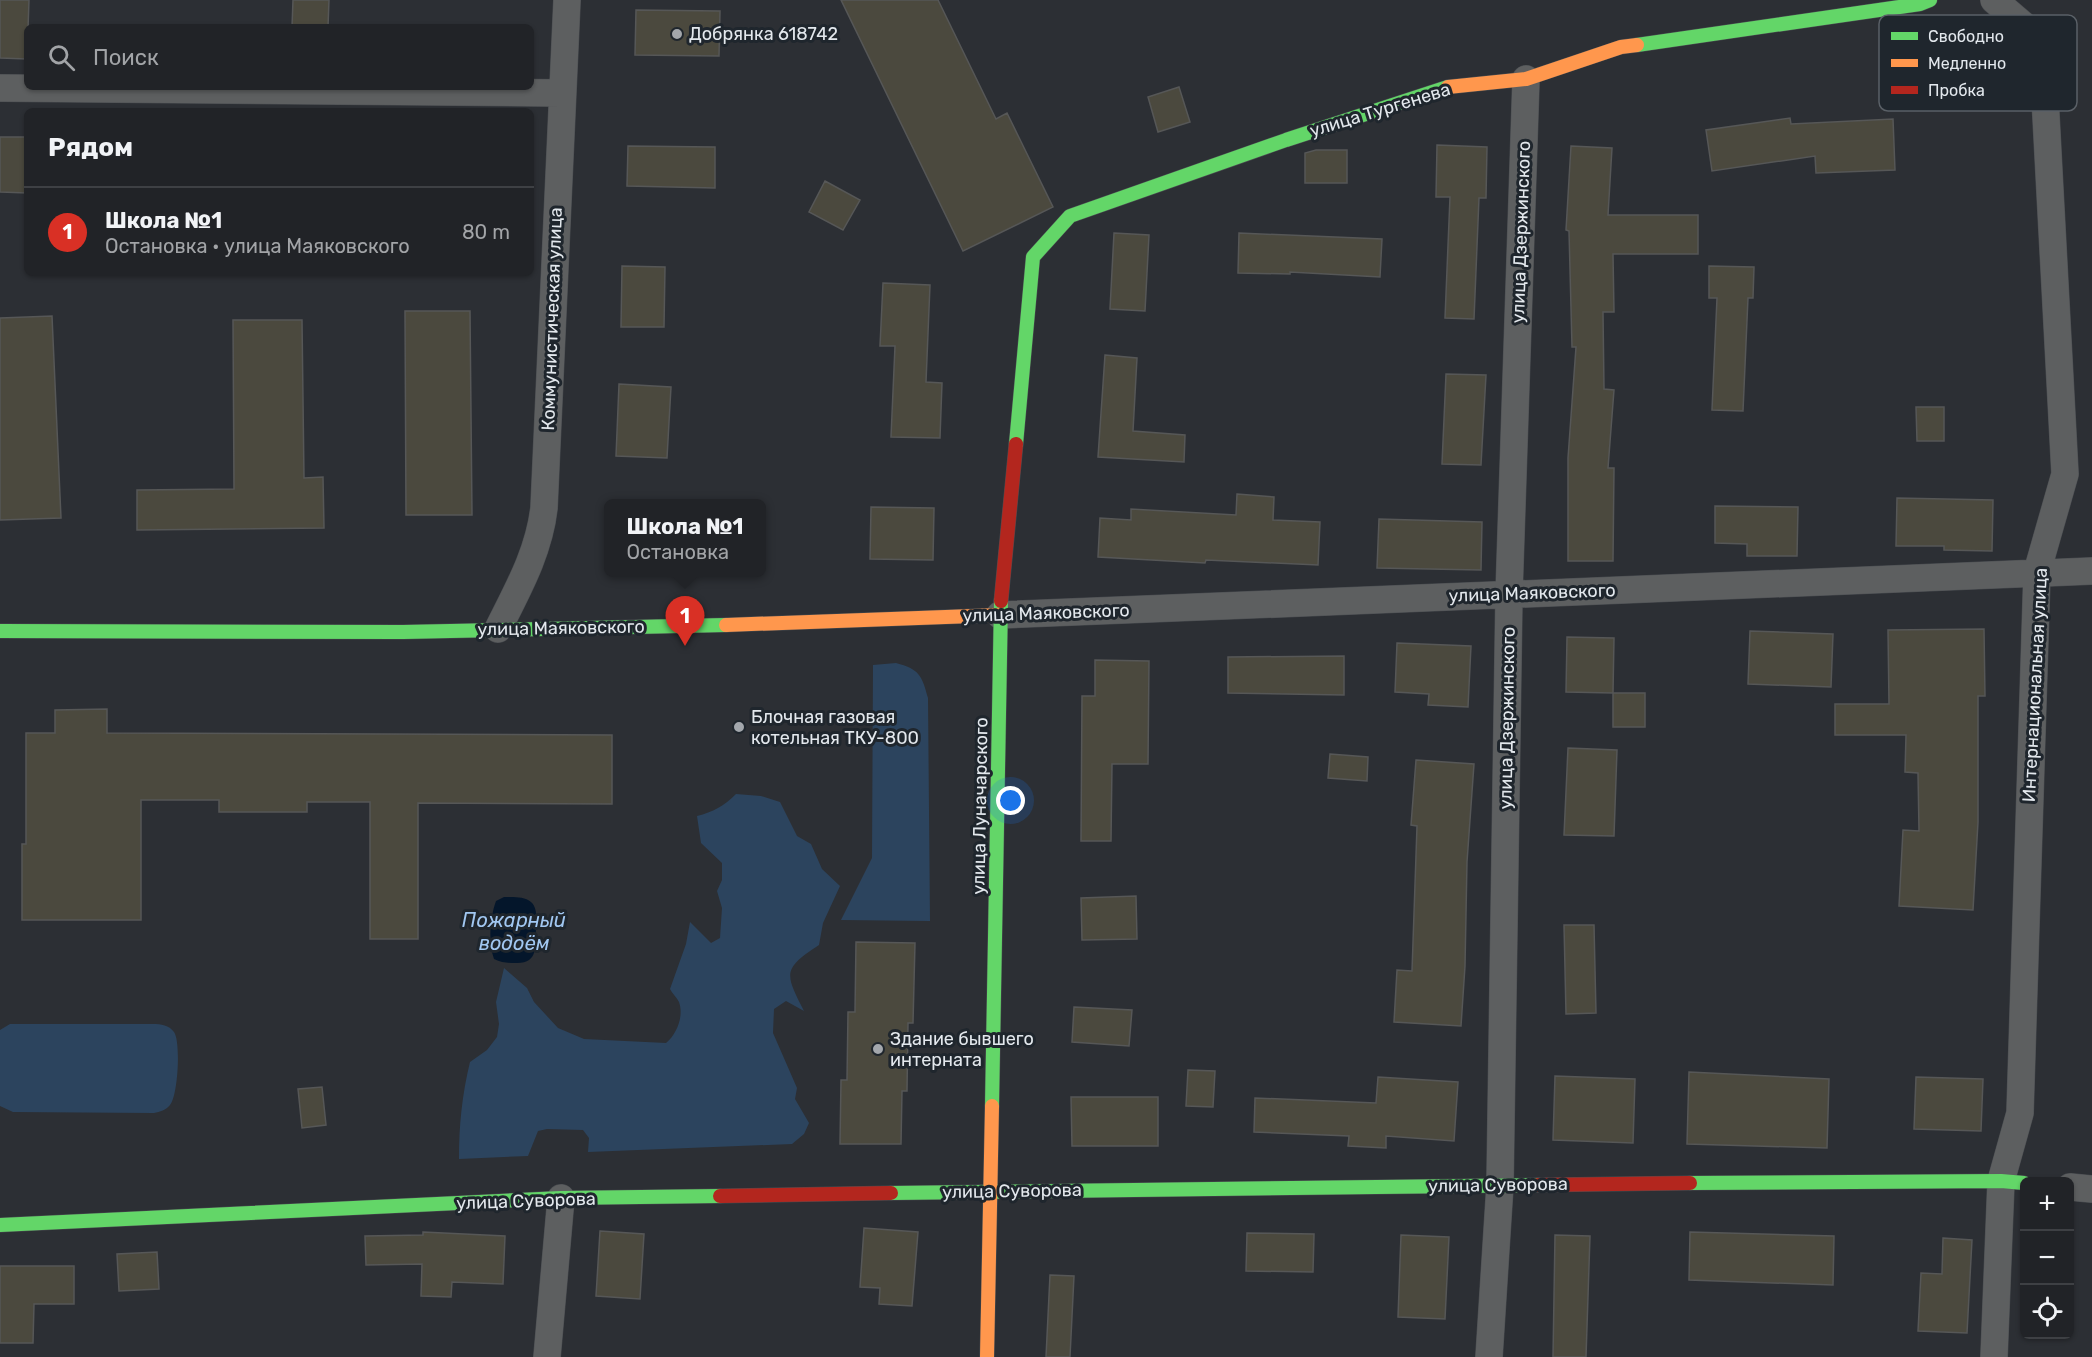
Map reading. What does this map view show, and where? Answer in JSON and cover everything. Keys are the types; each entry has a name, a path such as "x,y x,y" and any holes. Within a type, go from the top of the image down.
{"street":[{"name":"Коммунистическая улица","path":"498,629 531,563 542,526 544,508 567,0"},
{"name":"улица Тургенева","path":"1033,257 1070,216 1286,140 1452,86 1526,79 1621,47 1920,4 1930,0"},
{"name":"Интернациональная улица","path":"1995,0 2012,15"},
{"name":"улица Дзержинского","path":"1489,1357 1500,1185 1509,594 1526,79"},
{"path":"0,88 24,88"},
{"path":"224,90 561,93"},
{"name":"Интернациональная улица","path":"1994,1357 2020,1113 2037,572 2065,474 2046,111"},
{"name":"улица Луначарского","path":"987,1357 999,798 1000,615 1033,257"},
{"name":"улица Маяковского","path":"0,631 403,632 687,626 2092,571"},
{"name":"улица Суворова","path":"0,1226 561,1198 1500,1185 2013,1182"},
{"path":"2074,1187 2092,1189"},
{"path":"547,1357 561,1198"}],"shaded area":[{"path":"896,663 918,674 928,698 930,921 841,920 872,858 873,665"},
{"path":"736,794 761,796 780,802 797,836 811,844 822,869 840,886 823,923 819,945 798,960 790,973 793,988 804,1011 786,1001 774,1009 773,1033 797,1088 795,1099 809,1123 804,1134 792,1144 588,1152 589,1138 583,1130 547,1129 538,1131 528,1156 459,1159 462,1110 470,1062 487,1050 497,1037 499,1024 496,1002 504,968 527,988 534,1002 558,1028 584,1039 666,1043 673,1035 681,1013 679,1002 670,989 686,944 690,922 711,943 720,938 722,908 717,891 722,880 722,863 701,843 697,816 718,808"},
{"path":"10,1024 153,1024 167,1026 174,1032 178,1057 173,1100 167,1108 154,1113 13,1112 0,1106 0,1030"}],"water":[{"name":"Пожарный водоём","path":"504,897 525,899 535,907 534,952 529,960 524,962 500,961 494,959 492,953 490,930 492,915 496,901"}],"building":[{"path":"0,0 29,0 28,24 24,24 24,59 0,58"},
{"path":"293,0 329,0 328,24 292,24"},
{"path":"841,0 938,0 996,119 1007,113 1053,207 963,251"},
{"path":"636,10 720,11 719,56 635,55"},
{"path":"1179,87 1190,122 1158,132 1148,97"},
{"path":"1790,118 1791,124 1893,119 1895,170 1816,173 1815,156 1712,171 1706,130"},
{"path":"0,137 24,137 24,193 0,192"},
{"path":"1437,145 1487,147 1486,198 1479,198 1474,319 1445,318 1450,197 1436,197"},
{"path":"628,146 715,147 715,188 627,186"},
{"path":"1571,146 1612,148 1608,215 1698,215 1698,254 1613,254 1614,312 1603,312 1604,389 1614,390 1608,468 1614,468 1613,561 1568,561 1568,458 1576,347 1572,347 1569,231 1566,230"},
{"path":"1316,150 1347,150 1347,183 1305,183 1305,153"},
{"path":"825,181 860,200 843,230 809,212"},
{"path":"1114,233 1149,235 1145,311 1110,309"},
{"path":"1239,233 1382,239 1380,277 1290,272 1290,274 1238,273"},
{"path":"622,266 665,267 664,327 621,327"},
{"path":"1709,266 1754,267 1753,298 1748,298 1743,411 1712,410 1717,298 1709,298"},
{"path":"883,283 930,285 926,382 942,383 940,438 891,437 895,346 880,346"},
{"path":"405,311 470,311 472,515 406,515"},
{"path":"52,316 61,518 0,520 0,318"},
{"path":"233,320 302,320 304,478 323,477 324,528 137,530 137,490 234,489"},
{"path":"1105,355 1137,358 1133,431 1185,435 1184,462 1098,457"},
{"path":"1446,374 1486,375 1481,465 1442,464"},
{"path":"619,384 671,387 667,458 616,456"},
{"path":"1916,407 1944,407 1944,441 1917,441"},
{"path":"1237,494 1274,497 1273,520 1320,522 1318,565 1206,560 1205,563 1098,557 1100,518 1131,520 1131,509 1236,515"},
{"path":"1897,498 1993,500 1992,551 1944,550 1944,546 1896,546"},
{"path":"1715,506 1798,507 1797,556 1747,556 1747,544 1715,543"},
{"path":"871,507 934,508 933,560 870,559"},
{"path":"1379,519 1482,522 1481,570 1377,568"},
{"path":"1984,629 1985,696 1978,696 1978,822 1973,910 1899,906 1903,830 1919,831 1918,773 1905,772 1906,735 1835,735 1835,704 1889,704 1888,630"},
{"path":"1750,631 1833,634 1831,687 1748,684"},
{"path":"1567,637 1614,638 1613,693 1566,692"},
{"path":"1397,643 1471,646 1468,707 1428,705 1429,694 1395,692"},
{"path":"1344,656 1344,695 1228,693 1228,657"},
{"path":"1095,660 1149,661 1148,764 1112,764 1111,841 1081,841 1082,696 1095,696"},
{"path":"1613,693 1645,693 1645,727 1613,727"},
{"path":"107,709 107,733 612,735 612,804 418,803 418,939 370,939 370,802 307,802 307,812 219,812 219,800 141,800 141,920 22,920 22,844 26,844 26,733 55,733 55,710"},
{"path":"1568,748 1617,750 1614,836 1564,835"},
{"path":"1330,754 1368,757 1367,781 1328,778"},
{"path":"1416,760 1474,764 1467,862 1465,966 1461,1026 1394,1022 1397,970 1412,971 1417,826 1411,825"},
{"path":"1136,896 1137,939 1082,940 1081,898"},
{"path":"1564,925 1594,925 1596,1013 1566,1014"},
{"name":"Здание бывшего интерната","path":"856,942 915,943 913,1023 908,1023 907,1091 902,1091 901,1144 840,1144 841,1080 847,1080 848,1012 855,1012"},
{"path":"1074,1007 1132,1010 1129,1046 1072,1042"},
{"path":"1188,1070 1215,1071 1213,1107 1186,1106"},
{"path":"1689,1072 1829,1079 1827,1148 1687,1144"},
{"path":"1555,1076 1635,1079 1633,1143 1553,1140"},
{"path":"1378,1077 1458,1082 1454,1141 1386,1136 1386,1148 1348,1146 1349,1136 1254,1132 1255,1098 1376,1103"},
{"path":"1916,1077 1983,1079 1981,1131 1914,1129"},
{"path":"322,1087 326,1125 302,1128 298,1089"},
{"path":"1071,1097 1158,1097 1158,1146 1072,1146"},
{"path":"864,1228 918,1232 912,1306 879,1304 880,1288 860,1287"},
{"path":"600,1231 644,1234 640,1299 596,1296"},
{"path":"423,1232 505,1236 503,1284 452,1282 451,1297 421,1296 422,1264 366,1265 365,1236 423,1235"},
{"path":"1690,1232 1834,1236 1833,1285 1689,1280"},
{"path":"1247,1233 1314,1234 1313,1272 1246,1271"},
{"path":"1401,1235 1449,1237 1445,1319 1398,1317"},
{"path":"1555,1235 1590,1236 1586,1357 1553,1357"},
{"path":"1943,1238 1972,1240 1967,1333 1918,1331 1921,1273 1942,1274"},
{"path":"157,1252 159,1289 119,1291 117,1254"},
{"path":"0,1266 74,1266 74,1304 34,1304 33,1343 0,1343"},
{"path":"1050,1275 1074,1276 1070,1357 1046,1357"}],"traffic: fast":[{"path":"1637,45 1920,4 1930,0"},
{"path":"1016,444 1033,257 1070,216 1286,140 1448,87"},
{"path":"992,1106 1001,601"},
{"path":"0,631 403,632 726,625"},
{"path":"1690,1183 2020,1183"},
{"path":"891,1193 1538,1185"},
{"path":"0,1225 561,1198 720,1196"}],"traffic: slow":[{"path":"1448,87 1526,79 1621,47 1637,45"},
{"path":"726,625 1000,615"},
{"path":"987,1357 992,1106"}],"traffic: jam":[{"path":"1001,601 1016,444"},
{"path":"1538,1185 1690,1183"},
{"path":"720,1196 891,1193"}],"place":[{"name":"Добрянка 618742","path":"677,34"},
{"name":"Школа №1","path":"685,646"},
{"name":"Блочная газовая котельная ТКУ-800","path":"739,727"},
{"name":"Здание бывшего интерната","path":"878,1049"}]}
